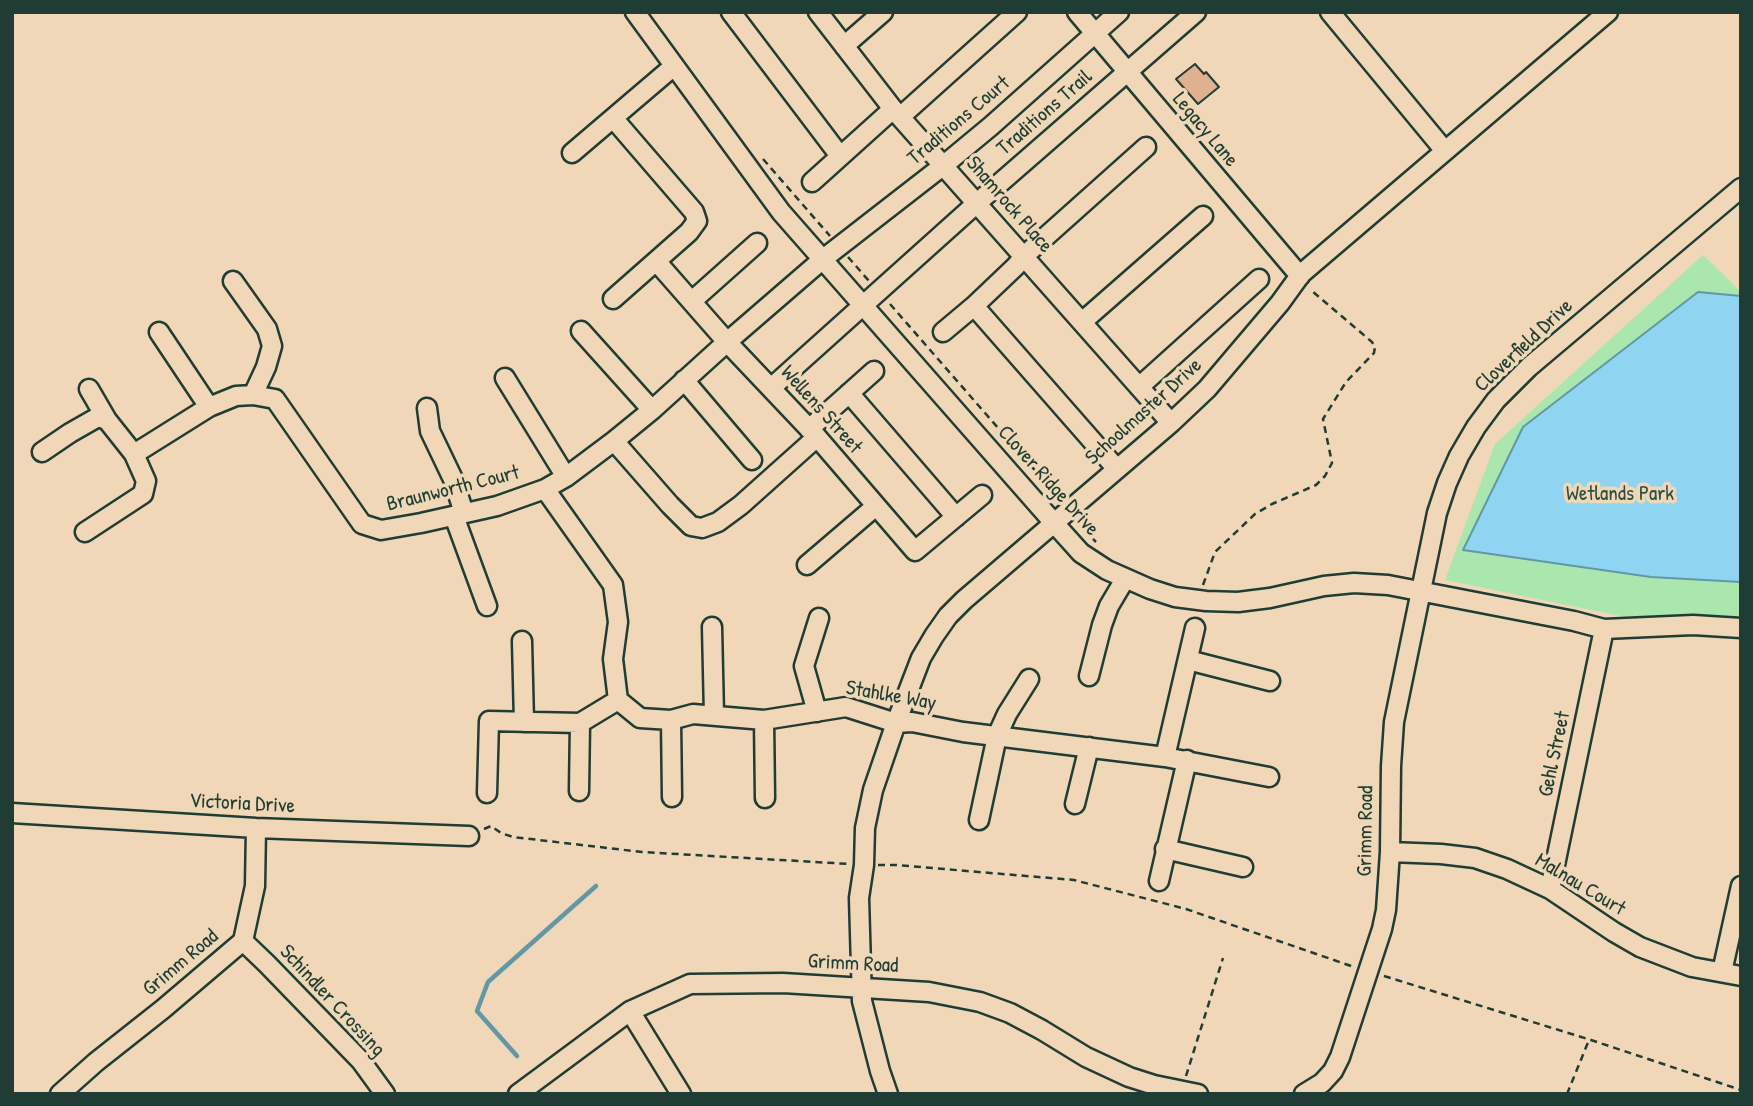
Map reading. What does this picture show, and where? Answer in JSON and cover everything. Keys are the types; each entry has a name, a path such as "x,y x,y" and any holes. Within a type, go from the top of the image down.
{"street":[{"name":"Clover Ridge Drive","path":"635,12 781,212 1054,523 1082,553 1107,570 1175,597 1206,601 1270,598 1324,586 1354,583 1422,591 1604,629 1693,625 1741,628"},
{"path":"731,12 840,156"},
{"name":"Shamrock Place","path":"818,12 896,113 1171,423"},
{"path":"844,46 883,12"},
{"path":"812,182 840,156 1017,12"},
{"name":"Legacy Lane","path":"1077,12 1300,275"},
{"name":"Traditions Court","path":"823,259 991,126 1119,12"},
{"name":"Traditions Trail","path":"863,306 1196,12"},
{"path":"1330,12 1445,151"},
{"name":"Schoolmaster Drive","path":"888,1094 862,1000 861,987 859,898 867,811 921,658 948,617 964,600 1207,389 1280,303 1300,275 1608,12"},
{"path":"572,153 674,66"},
{"path":"612,118 694,212 697,221 689,232 613,299"},
{"path":"943,332 1146,148"},
{"name":"Cloverfield Drive","path":"1422,591 1437,513 1447,484 1470,437 1496,400 1529,367 1741,188"},
{"path":"1082,322 1203,216"},
{"path":"692,301 757,243"},
{"name":"Braunworth Court","path":"253,395 275,399 362,524 382,530 497,506 545,489 566,477 614,441 823,259"},
{"name":"Wellens Street","path":"656,261 727,342 813,433 915,551 956,517"},
{"path":"1139,387 1259,279"},
{"path":"134,454 209,407 236,396 253,395 272,346 267,329 233,281"},
{"path":"771,388 863,306"},
{"path":"974,306 1116,468"},
{"path":"582,331 652,410"},
{"path":"159,332 209,407"},
{"path":"614,441 691,526 702,528 718,522 772,479 849,393 874,371"},
{"path":"505,378 566,477"},
{"path":"684,380 752,460"},
{"path":"85,532 144,494 146,481 134,454 107,420 89,389"},
{"path":"849,393 956,517 982,495"},
{"path":"427,408 430,432 453,479 459,514 487,606"},
{"path":"43,452 97,417 107,420"},
{"path":"488,793 489,721 580,723 618,701 613,659 618,622 613,585 545,489"},
{"path":"807,565 876,506"},
{"path":"1089,676 1109,606 1125,579"},
{"name":"Grimm Road","path":"1304,1094 1322,1083 1336,1064 1386,910 1394,722 1422,591"},
{"path":"817,712 804,666 819,618"},
{"path":"712,627 714,715"},
{"path":"1165,757 1195,628"},
{"name":"Gehl Street","path":"1550,889 1604,629"},
{"path":"523,640 524,722"},
{"path":"1188,660 1270,681"},
{"path":"979,820 997,736 1029,679"},
{"name":"Stahlke Way","path":"618,701 640,718 671,719 692,713 764,720 846,707 896,723 912,722 963,732 1187,760 1269,777"},
{"path":"671,719 672,797"},
{"path":"764,720 765,798"},
{"path":"579,791 580,723"},
{"path":"1075,804 1089,747"},
{"path":"1159,881 1187,760"},
{"name":"Victoria Drive","path":"12,814 256,828 469,836"},
{"name":"Grimm Road","path":"60,1094 243,941 255,886 256,828"},
{"path":"1166,849 1243,867"},
{"name":"Malnau Court","path":"1390,852 1475,858 1507,869 1550,889 1640,947 1692,967 1741,976"},
{"path":"1722,972 1741,886"},
{"name":"Schindler Crossing","path":"243,941 361,1061 386,1094"},
{"name":"Grimm Road","path":"518,1094 630,1011 690,984 783,983 929,992 980,1002 1010,1013 1086,1058 1129,1077 1198,1094"},
{"path":"630,1011 681,1094"}],"path":[{"path":"842,250 876,289"},
{"path":"1203,585 1215,552 1255,514 1316,485 1325,477 1332,463 1323,419 1346,382 1374,354 1376,347 1372,342 1312,291"},
{"path":"883,297 1063,502"},
{"path":"469,836 491,826 513,837 642,852 896,865 1074,880 1186,909 1368,971 1741,1090"},
{"path":"1178,1091 1184,1081 1223,958"},
{"path":"1567,1094 1589,1040"}],"green space":[{"name":"Wetlands Park","path":"1703,255 1741,292 1741,620 1621,616 1445,580 1495,444"}],"water":[{"name":"Wetlands Park","path":"1698,292 1741,296 1741,582 1651,577 1463,550 1523,427"}],"building":[{"path":"1195,64 1219,87 1198,104 1176,79"}],"waterway":[{"path":"517,1056 477,1011 488,982 596,886"}]}
